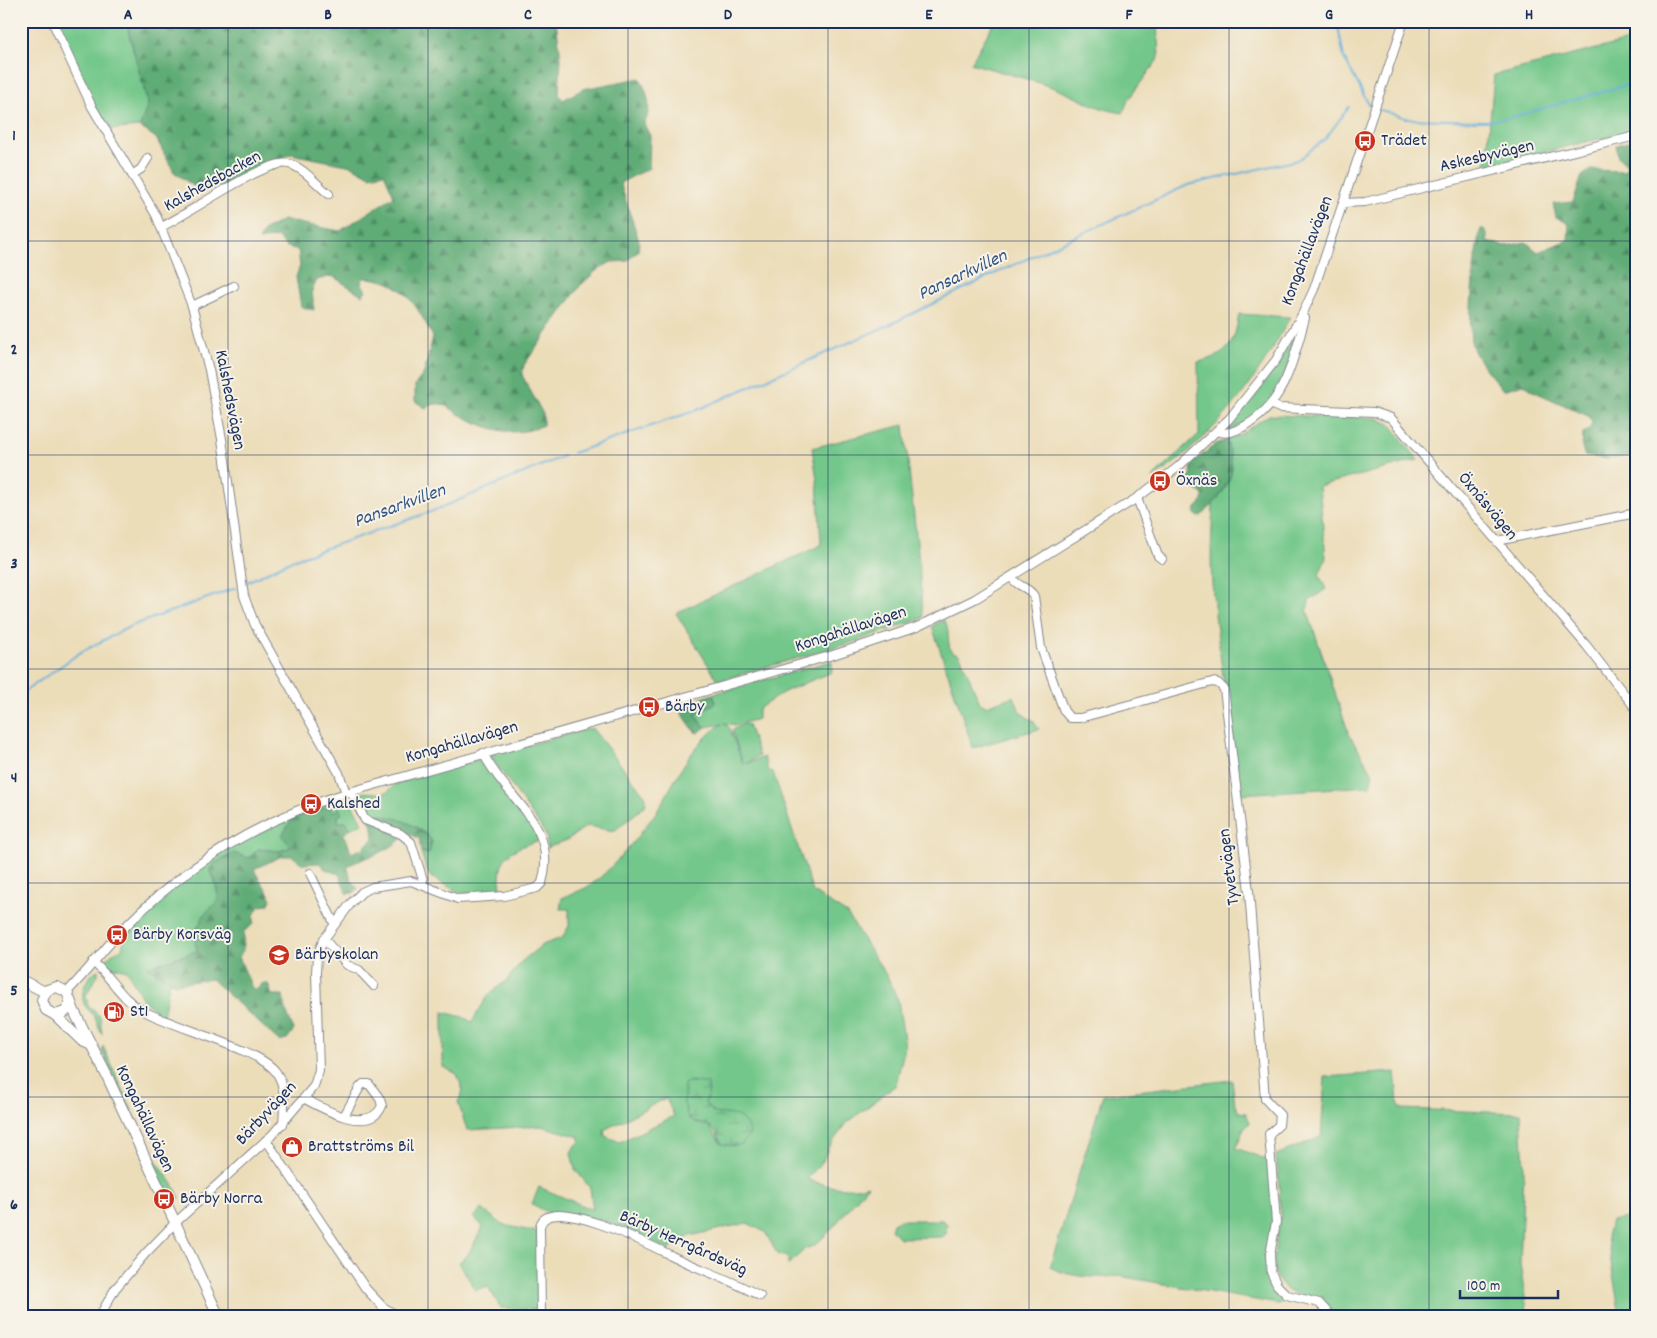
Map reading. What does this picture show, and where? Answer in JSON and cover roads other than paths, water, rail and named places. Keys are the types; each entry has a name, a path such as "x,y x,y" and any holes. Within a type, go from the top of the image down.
{"main road":[{"path":"21,980 46,992 55,987 67,992"},
{"name":"Kongahällavägen","path":"46,992 43,998 47,1012 55,1015 82,1041 89,1044"},
{"name":"Kongahällavägen","path":"67,992 89,1044 107,1076 219,1317"},
{"path":"55,1015 65,1012 71,1003"}],"street":[{"name":"Kalshedsvägen","path":"52,21 92,107 161,227 192,306 209,370 221,429 239,547 244,596 256,625 349,792"},
{"name":"Kongahällavägen","path":"67,992 117,935 147,905 209,857 273,820 349,792 890,637 954,610 1011,577 1136,498 1172,472 1218,431 1260,382 1302,315 1321,272 1404,21"},
{"name":"Askesbyvägen","path":"1344,203 1365,202 1636,136"},
{"path":"132,175 141,169 148,158"},
{"name":"Kalshedsbacken","path":"161,227 210,197 281,163 295,166 329,194"},
{"path":"192,306 234,286"},
{"path":"1218,431 1224,434 1231,433 1246,425 1272,405 1293,360 1305,318 1302,315"},
{"name":"Öxnäsvägen","path":"1272,405 1279,408 1374,412 1391,418 1586,645 1636,709"},
{"path":"1136,498 1158,556 1162,559"},
{"path":"1497,541 1636,513"},
{"name":"Tyvetvägen","path":"1011,577 1019,587 1031,591 1034,596 1041,648 1064,711 1070,718 1076,719 1212,682 1218,683 1224,689 1249,891 1265,1099 1280,1115 1279,1125 1269,1136 1276,1215 1270,1269 1274,1281 1283,1292 1297,1300 1319,1303 1332,1317"},
{"path":"349,792 365,820 401,834 412,842 423,880 422,884 458,900 504,896 537,888 542,883 545,862 541,834 484,753"},
{"path":"310,873 334,923"},
{"name":"Bärbyvägen","path":"175,1223 283,1124 314,1086 318,1070 317,955 334,923 365,890 411,881 422,884"},
{"path":"324,939 347,964 360,970 374,986"},
{"path":"94,962 121,993 144,1012 231,1047 270,1066 276,1072 284,1092 283,1124"},
{"path":"305,1099 330,1112 344,1116 367,1118 381,1109 382,1102 369,1084 363,1084 360,1087 344,1116"},
{"path":"266,1140 366,1289 383,1307 400,1317"},
{"name":"Bärby Herrgårdsväg","path":"541,1317 540,1226 541,1221 549,1215 563,1215 620,1230 760,1296"},
{"path":"99,1317 121,1281 175,1223"}],"waterway":[{"path":"1337,21 1344,58 1369,105"},
{"path":"1381,110 1409,119 1486,121 1509,118 1636,82"},
{"name":"Pansarkvillen","path":"573,453 697,410 889,325 994,274 1188,185 1298,160 1325,139 1349,107"},
{"name":"Pansarkvillen","path":"245,583 292,560 433,511 564,456"},
{"name":"Pansarkvillen","path":"21,694 81,652 131,626 235,588"}],"place":[{"name":"Trädet","path":"1365,141"},
{"name":"Öxnäs","path":"1160,481"},
{"name":"Bärby","path":"649,707"},
{"name":"Kalshed","path":"311,804"},
{"name":"Bärby Korsväg","path":"117,935"},
{"name":"Bärbyskolan","path":"279,955"},
{"name":"St1","path":"114,1012"},
{"name":"Brattströms Bil","path":"292,1147"},
{"name":"Bärby Norra","path":"164,1199"}]}
